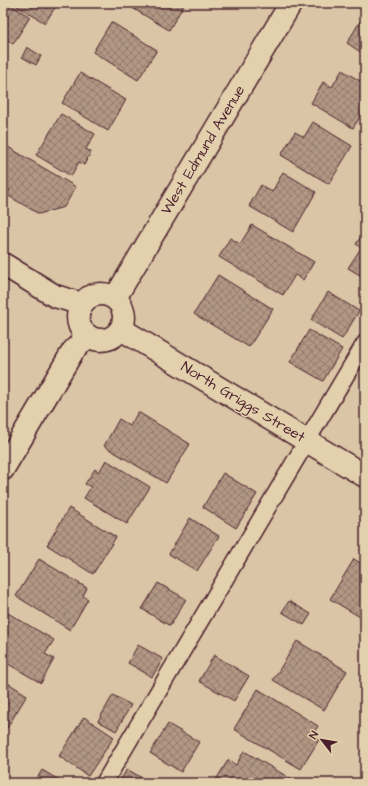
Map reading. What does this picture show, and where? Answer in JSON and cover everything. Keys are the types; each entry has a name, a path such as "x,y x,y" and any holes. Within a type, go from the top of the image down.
{"street":[{"name":"West Edmund Avenue","path":"115,298 291,3"},
{"path":"3,264 55,296 82,304"},
{"path":"97,294 106,294 115,298 122,306 124,318 121,329 110,338 95,340 83,332 79,325 78,318 79,310 82,304 89,297 97,294"},
{"name":"North Griggs Street","path":"121,329 365,476"},
{"path":"3,470 73,351 88,336"}],"lane":[{"path":"104,783 365,343"}],"building":[{"path":"8,3 30,17 13,44 3,37 3,12"},
{"path":"12,3 58,3 45,23"},
{"path":"124,3 185,3 169,30"},
{"path":"365,15 365,55 347,43"},
{"path":"111,22 157,50 138,80 93,52"},
{"path":"27,47 41,56 36,65 22,57"},
{"path":"342,70 365,84 365,109 353,128 311,103 323,82 332,87"},
{"path":"80,73 126,100 108,131 62,103"},
{"path":"61,114 95,134 86,149 91,152 84,165 79,162 71,176 36,155"},
{"path":"313,122 352,146 329,184 281,155 295,132 304,137"},
{"path":"3,144 76,187 64,207 39,214 7,195 10,190 3,186"},
{"path":"283,172 316,192 293,232 249,206 261,185 272,192"},
{"path":"252,225 314,262 303,280 295,275 283,295 219,257 230,238 240,244"},
{"path":"365,231 365,251 356,244"},
{"path":"361,248 365,251 365,278 348,268"},
{"path":"218,275 273,309 249,347 194,314"},
{"path":"328,292 359,311 342,339 311,320"},
{"path":"309,330 342,349 323,381 290,362"},
{"path":"138,412 190,444 166,483 104,446 119,419 130,426"},
{"path":"106,460 150,487 127,524 84,498 91,487 85,484 95,469 99,472"},
{"path":"223,473 257,494 236,528 203,507"},
{"path":"69,508 116,537 93,574 47,545"},
{"path":"190,518 219,536 197,571 169,554"},
{"path":"39,559 87,588 83,596 88,599 70,630 16,596"},
{"path":"354,559 365,566 365,620 330,599"},
{"path":"158,583 186,599 170,626 142,609"},
{"path":"289,601 311,614 304,625 282,612"},
{"path":"6,612 54,640 45,654 54,659 41,683 3,661 3,616"},
{"path":"297,641 347,671 324,710 273,680"},
{"path":"138,645 163,659 152,677 128,663"},
{"path":"214,655 249,676 234,701 199,681"},
{"path":"3,680 27,695 7,728 3,726"},
{"path":"258,689 318,726 313,734 320,738 301,769 234,729"},
{"path":"113,695 131,705 116,731 98,721"},
{"path":"84,717 114,737 88,776 59,756"},
{"path":"168,724 199,742 181,772 150,753"},
{"path":"244,751 296,782 214,783 228,760 236,765"},
{"path":"127,769 150,783 119,783"},
{"path":"42,770 64,783 34,783"}]}
